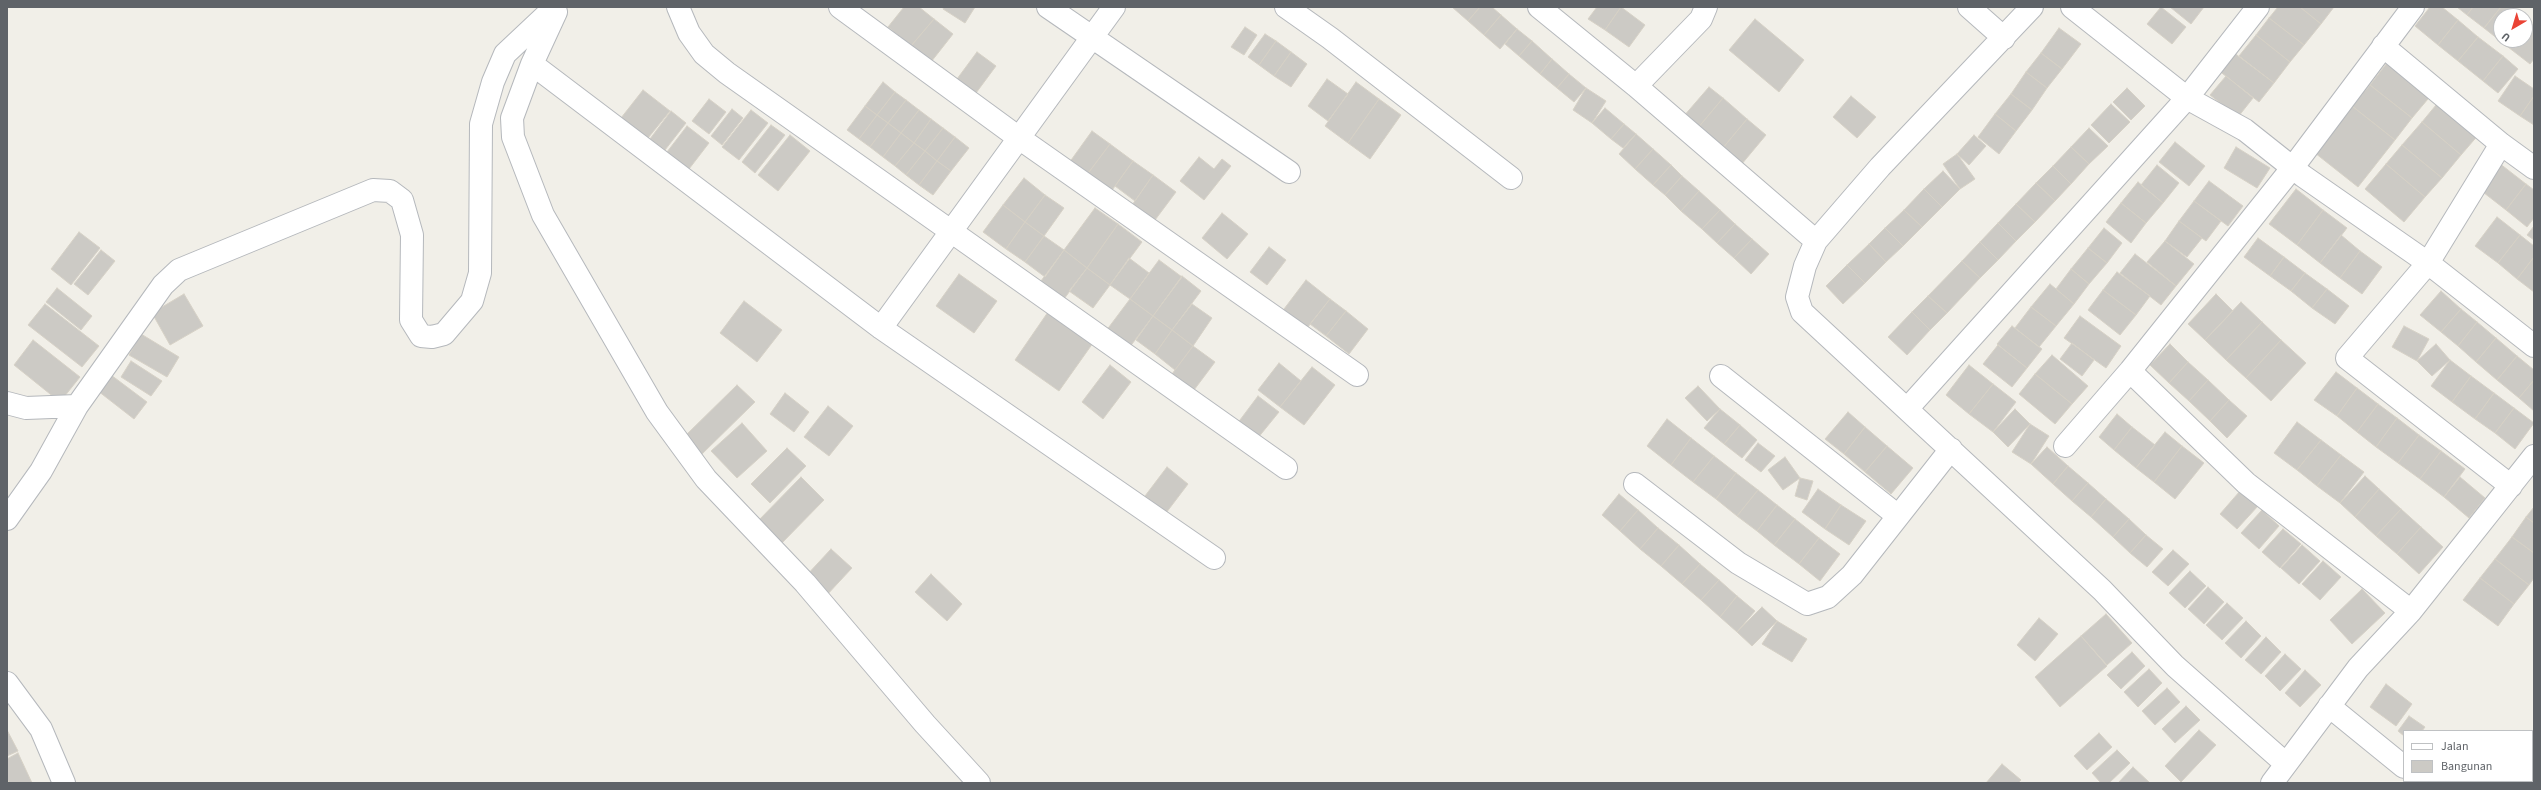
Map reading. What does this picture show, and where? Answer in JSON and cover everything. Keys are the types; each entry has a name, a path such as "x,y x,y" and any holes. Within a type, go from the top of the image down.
{"street":[{"path":"557,7 532,64 512,118 513,137 543,215 657,412 706,479 805,583 925,724 979,783"},
{"path":"7,519 41,471 77,406 163,285 179,270 373,190 390,190 402,200 412,235 411,320 415,330 421,336 432,337 444,334 472,301 480,273 481,124 493,82 505,54 557,7"},
{"path":"678,7 689,33 704,54 952,232 1286,468"},
{"path":"840,7 1019,138 1357,376"},
{"path":"1048,7 1289,172"},
{"path":"881,328 952,232 1090,37 1114,7"},
{"path":"1286,7 1330,38 1511,178"},
{"path":"1539,7 1636,86 1816,241"},
{"path":"1636,86 1701,18 1706,7"},
{"path":"1969,7 2004,38"},
{"path":"2032,7 1880,167 1816,241 1805,266 1797,297 1802,312 2102,590 2176,666 2285,763"},
{"path":"2072,7 2187,98 2245,130 2303,176 2428,263 2534,346"},
{"path":"1907,408 2187,98 2258,7"},
{"path":"2065,446 2130,371 2293,167 2413,7"},
{"path":"2383,46 2501,144 2534,168"},
{"path":"532,64 881,328 1214,558"},
{"path":"2501,144 2428,263 2347,358 2511,486"},
{"path":"2130,371 2246,483 2411,611"},
{"path":"1721,376 1898,516"},
{"path":"7,403 26,408 77,406"},
{"path":"1635,484 1738,563 1807,604 1828,597 1852,575 1951,449"},
{"path":"2272,783 2285,763 2358,668 2411,611 2534,456"},
{"path":"7,683 42,729 64,783"},
{"path":"2329,706 2403,766"}],"building":[{"path":"904,7 919,7 934,19 911,46 888,27"},
{"path":"944,7 975,7 965,23 943,9"},
{"path":"1452,7 1480,7 1468,21"},
{"path":"1480,7 1492,7 1501,15 1484,35 1468,21"},
{"path":"1597,7 1621,7 1605,30 1588,19"},
{"path":"1621,7 1645,25 1629,47 1605,30"},
{"path":"2161,7 2186,27 2172,44 2147,24"},
{"path":"2170,7 2204,7 2191,24"},
{"path":"2278,7 2300,7 2321,24 2304,45 2269,18"},
{"path":"2300,7 2334,7 2321,24"},
{"path":"2430,7 2442,7 2458,20 2438,45 2415,26"},
{"path":"2457,7 2473,7 2467,15"},
{"path":"2473,7 2501,7 2493,8 2493,17 2484,28 2467,15"},
{"path":"2510,7 2511,8 2500,8"},
{"path":"1501,15 1517,29 1500,49 1484,35"},
{"path":"2493,17 2493,35 2484,28"},
{"path":"2269,18 2304,45 2290,62 2256,35"},
{"path":"934,19 953,34 931,62 911,46"},
{"path":"1755,19 1804,60 1779,92 1729,50"},
{"path":"2458,20 2478,37 2458,61 2438,45"},
{"path":"2533,25 2534,59 2530,64 2509,48 2533,48"},
{"path":"1245,27 1257,35 1244,55 1231,47"},
{"path":"2059,28 2081,44 2062,69 2041,53"},
{"path":"1517,29 1532,41 1519,56 1505,44"},
{"path":"1265,34 1276,41 1259,65 1248,57"},
{"path":"2256,35 2290,62 2274,83 2239,56"},
{"path":"2478,37 2503,56 2483,81 2458,61"},
{"path":"1276,41 1291,52 1274,76 1259,65"},
{"path":"1532,41 1552,59 1540,74 1519,56"},
{"path":"977,52 996,66 976,93 957,79"},
{"path":"1291,52 1307,64 1291,87 1274,76"},
{"path":"2233,52 2274,83 2259,102 2218,70"},
{"path":"2041,53 2062,69 2047,88 2026,72"},
{"path":"2503,56 2518,69 2498,93 2483,81"},
{"path":"1552,59 1569,74 1557,88 1540,74"},
{"path":"2390,59 2433,93 2412,118 2370,85"},
{"path":"2026,72 2047,88 2032,110 2011,94"},
{"path":"1569,74 1586,88 1574,102 1557,88"},
{"path":"2226,76 2253,98 2238,117 2210,95"},
{"path":"2515,76 2534,89 2534,96 2520,116 2498,101"},
{"path":"1327,79 1348,94 1328,121 1308,106"},
{"path":"883,82 895,92 877,115 865,106"},
{"path":"1356,82 1379,99 1348,143 1325,126"},
{"path":"2370,85 2412,118 2395,140 2352,106"},
{"path":"1709,87 1723,98 1697,129 1683,117"},
{"path":"1586,88 1606,101 1592,123 1573,110"},
{"path":"2127,88 2145,106 2131,120 2113,102"},
{"path":"643,90 670,111 648,138 621,118"},
{"path":"895,92 906,100 888,123 877,115"},
{"path":"2011,94 2032,110 2016,131 1995,114"},
{"path":"1851,96 1876,117 1857,138 1833,117"},
{"path":"2534,96 2534,125 2520,116"},
{"path":"1723,98 1747,119 1722,149 1697,129"},
{"path":"709,99 726,112 709,134 692,121"},
{"path":"1379,99 1401,115 1370,159 1348,143"},
{"path":"2441,99 2480,133 2461,155 2422,122"},
{"path":"906,100 919,110 901,133 888,123"},
{"path":"2111,104 2130,122 2109,143 2091,125"},
{"path":"865,106 877,115 859,139 847,130"},
{"path":"2352,106 2395,140 2358,187 2315,153"},
{"path":"1605,108 1624,124 1611,139 1592,123"},
{"path":"732,109 743,118 722,145 711,136"},
{"path":"751,110 768,123 739,160 722,147"},
{"path":"919,110 931,119 914,143 901,133"},
{"path":"671,111 686,123 665,150 650,139"},
{"path":"1995,114 2016,131 1999,154 1978,137"},
{"path":"877,115 888,123 870,147 859,139"},
{"path":"931,119 943,128 925,151 914,143"},
{"path":"1747,119 1766,135 1741,165 1722,149"},
{"path":"2422,122 2461,155 2442,178 2402,145"},
{"path":"888,123 901,133 883,157 870,147"},
{"path":"1624,124 1636,134 1623,148 1611,139"},
{"path":"771,125 785,135 755,173 742,162"},
{"path":"687,126 709,143 689,169 667,152"},
{"path":"943,128 955,137 937,161 925,151"},
{"path":"2089,128 2108,146 2089,164 2071,147"},
{"path":"1092,131 1110,144 1086,176 1069,163"},
{"path":"901,133 914,143 895,166 883,157"},
{"path":"1636,134 1653,149 1635,169 1619,154"},
{"path":"790,135 810,151 778,191 758,175"},
{"path":"1974,135 1986,146 1969,165 1957,154"},
{"path":"955,137 969,148 951,171 937,161"},
{"path":"2175,142 2205,166 2189,186 2159,162"},
{"path":"914,143 925,151 906,175 895,166"},
{"path":"1110,144 1133,161 1110,193 1086,176"},
{"path":"2402,145 2442,178 2425,197 2386,164"},
{"path":"2071,147 2089,164 2071,184 2053,166"},
{"path":"2236,147 2270,168 2257,188 2224,168"},
{"path":"1653,149 1671,165 1653,185 1635,169"},
{"path":"925,151 937,161 919,185 906,175"},
{"path":"1957,154 1975,179 1960,189 1943,164"},
{"path":"1199,157 1214,169 1222,159 1231,166 1204,200 1180,181"},
{"path":"937,161 951,171 933,195 919,185"},
{"path":"1133,161 1153,175 1135,201 1115,186"},
{"path":"2499,163 2526,184 2506,210 2479,189"},
{"path":"2386,164 2425,197 2404,222 2365,189"},
{"path":"1671,165 1682,176 1665,195 1653,185"},
{"path":"2157,165 2179,183 2163,203 2141,185"},
{"path":"2053,166 2071,184 2055,201 2036,183"},
{"path":"1943,171 1960,189 1942,207 1924,189"},
{"path":"1153,175 1176,192 1152,224 1130,208"},
{"path":"1682,176 1699,191 1681,211 1665,195"},
{"path":"1024,178 1045,195 1025,222 1003,205"},
{"path":"2209,181 2243,206 2228,226 2194,201"},
{"path":"2138,182 2163,203 2146,223 2121,203"},
{"path":"2036,183 2055,201 2035,222 2016,204"},
{"path":"2526,184 2534,190 2534,218 2527,227 2506,210"},
{"path":"1924,189 1942,207 1922,227 1904,210"},
{"path":"2296,189 2323,210 2297,245 2269,224"},
{"path":"1699,191 1720,210 1702,229 1681,211"},
{"path":"1045,195 1064,208 1044,236 1025,222"},
{"path":"2194,201 2221,221 2206,241 2179,221"},
{"path":"2121,203 2146,223 2131,243 2106,222"},
{"path":"2016,204 2035,222 2016,241 1998,223"},
{"path":"1003,205 1025,222 1006,249 983,232"},
{"path":"1095,208 1118,224 1087,268 1064,250"},
{"path":"1720,210 1735,224 1717,243 1702,229"},
{"path":"1904,210 1922,227 1903,246 1885,228"},
{"path":"2323,210 2347,228 2320,263 2297,245"},
{"path":"1222,213 1248,234 1227,259 1202,238"},
{"path":"2497,217 2520,235 2498,263 2475,246"},
{"path":"2179,221 2202,238 2187,257 2165,241"},
{"path":"1025,222 1044,236 1025,262 1006,249"},
{"path":"1998,223 2016,241 1998,260 1980,242"},
{"path":"1118,224 1142,242 1110,285 1087,268"},
{"path":"1735,224 1752,239 1734,258 1717,243"},
{"path":"2534,226 2534,240 2527,235"},
{"path":"1885,228 1903,246 1886,262 1869,244"},
{"path":"2104,228 2122,243 2107,263 2088,248"},
{"path":"79,232 100,248 71,285 51,269"},
{"path":"2341,235 2360,251 2340,278 2320,263"},
{"path":"2520,235 2534,246 2534,257 2517,279 2498,263"},
{"path":"1044,236 1064,250 1045,277 1025,262"},
{"path":"2258,238 2284,257 2270,276 2244,257"},
{"path":"1752,239 1769,254 1751,274 1734,258"},
{"path":"2165,241 2194,264 2176,286 2147,262"},
{"path":"1980,242 1998,260 1980,278 1962,261"},
{"path":"1869,244 1886,262 1865,283 1847,265"},
{"path":"1269,247 1286,260 1267,285 1250,272"},
{"path":"2088,248 2107,263 2089,284 2071,269"},
{"path":"101,250 115,261 88,295 74,284"},
{"path":"1064,250 1087,268 1061,303 1038,285"},
{"path":"2360,251 2382,267 2362,294 2340,278"},
{"path":"2135,254 2176,286 2161,305 2120,273"},
{"path":"2284,257 2305,273 2291,291 2270,276"},
{"path":"2534,257 2534,292 2517,279"},
{"path":"1129,258 1149,273 1130,299 1110,285"},
{"path":"1159,260 1182,277 1153,316 1130,299"},
{"path":"1962,261 1980,278 1947,313 1928,296"},
{"path":"1847,265 1865,283 1843,304 1826,286"},
{"path":"1087,268 1110,285 1093,308 1069,291"},
{"path":"2071,269 2089,284 2074,304 2056,289"},
{"path":"2117,272 2150,296 2136,315 2103,290"},
{"path":"2305,273 2327,289 2312,308 2291,291"},
{"path":"959,274 997,301 974,333 936,306"},
{"path":"1182,276 1201,291 1172,330 1153,316"},
{"path":"1306,280 1330,299 1304,332 1281,313"},
{"path":"2050,284 2074,304 2056,326 2031,307"},
{"path":"57,288 92,316 81,330 46,302"},
{"path":"2327,289 2349,306 2335,324 2312,308"},
{"path":"2103,290 2136,315 2120,335 2088,310"},
{"path":"2441,291 2461,309 2441,332 2420,315"},
{"path":"184,294 203,326 170,345 152,313"},
{"path":"2216,294 2233,311 2205,340 2188,324"},
{"path":"1928,296 1947,313 1930,330 1912,312"},
{"path":"1130,299 1153,316 1129,348 1106,331"},
{"path":"1330,299 1346,311 1326,336 1310,324"},
{"path":"744,301 782,330 757,362 720,333"},
{"path":"2241,302 2262,322 2226,360 2205,340"},
{"path":"45,304 99,346 82,367 28,325"},
{"path":"1192,304 1212,318 1193,346 1172,330"},
{"path":"2031,307 2056,326 2039,347 2015,328"},
{"path":"2461,309 2477,322 2458,346 2441,332"},
{"path":"1346,311 1368,329 1349,354 1326,336"},
{"path":"1048,312 1093,343 1059,391 1015,360"},
{"path":"1912,312 1930,330 1907,355 1888,337"},
{"path":"1153,316 1172,330 1155,354 1136,340"},
{"path":"2080,316 2121,346 2106,368 2064,338"},
{"path":"2262,322 2281,340 2246,378 2226,360"},
{"path":"2477,322 2496,338 2476,362 2458,346"},
{"path":"2012,326 2042,349 2027,368 1997,344"},
{"path":"2404,326 2429,339 2417,361 2392,347"},
{"path":"1172,330 1193,346 1175,370 1155,354"},
{"path":"141,334 179,357 167,377 129,355"},
{"path":"2496,338 2517,356 2497,380 2476,362"},
{"path":"33,340 80,377 60,402 14,365"},
{"path":"2281,340 2306,363 2271,401 2246,378"},
{"path":"2072,343 2094,360 2082,376 2060,359"},
{"path":"2170,344 2188,362 2169,383 2150,365"},
{"path":"2436,344 2450,360 2432,376 2417,361"},
{"path":"1998,345 2027,368 2012,387 1983,364"},
{"path":"1193,346 1215,362 1191,394 1169,378"},
{"path":"2052,355 2088,386 2072,404 2035,374"},
{"path":"2517,356 2534,370 2534,380 2519,398 2497,380"},
{"path":"2450,360 2471,376 2452,402 2431,386"},
{"path":"131,361 162,381 151,396 121,377"},
{"path":"2188,362 2208,380 2189,401 2169,383"},
{"path":"1279,363 1301,381 1280,407 1258,390"},
{"path":"1110,365 1131,382 1103,419 1082,402"},
{"path":"1969,365 1993,384 1969,414 1946,395"},
{"path":"1312,367 1335,385 1304,425 1280,407"},
{"path":"2336,372 2357,388 2337,416 2314,400"},
{"path":"2035,374 2072,404 2055,424 2019,394"},
{"path":"111,375 147,402 134,419 98,391"},
{"path":"2471,376 2494,393 2475,419 2452,402"},
{"path":"2208,380 2229,400 2210,421 2189,401"},
{"path":"2534,380 2534,411 2519,398"},
{"path":"1993,384 2016,402 1993,432 1969,414"},
{"path":"737,385 755,402 700,456 683,438"},
{"path":"1698,386 1720,409 1707,421 1685,398"},
{"path":"2357,388 2378,404 2357,432 2337,416"},
{"path":"785,393 809,412 794,432 770,414"},
{"path":"2494,393 2514,408 2495,433 2475,419"},
{"path":"1258,396 1279,412 1257,439 1237,424"},
{"path":"2229,400 2247,416 2227,438 2210,421"},
{"path":"2378,404 2397,418 2376,447 2357,432"},
{"path":"828,406 853,426 829,456 804,437"},
{"path":"2514,408 2534,423 2515,449 2495,433"},
{"path":"1720,409 1740,425 1724,444 1704,428"},
{"path":"2015,409 2030,424 2008,447 1993,432"},
{"path":"1848,412 1865,427 1844,454 1825,439"},
{"path":"2117,414 2132,427 2114,450 2099,437"},
{"path":"2397,418 2419,435 2398,463 2376,447"},
{"path":"1667,419 1691,438 1671,465 1647,446"},
{"path":"2297,422 2321,440 2297,470 2274,453"},
{"path":"742,423 767,451 737,478 711,451"},
{"path":"2030,424 2049,436 2031,464 2012,452"},
{"path":"1740,425 1757,440 1742,458 1724,444"},
{"path":"1865,427 1887,446 1865,472 1844,454"},
{"path":"2132,427 2155,445 2136,468 2114,450"},
{"path":"2165,432 2182,446 2154,482 2136,468"},
{"path":"2419,435 2441,451 2420,479 2398,463"},
{"path":"1691,438 1714,456 1693,482 1671,465"},
{"path":"2321,440 2341,455 2317,486 2297,470"},
{"path":"1758,443 1775,456 1761,472 1745,460"},
{"path":"1887,446 1913,468 1891,494 1865,472"},
{"path":"2182,446 2204,463 2175,499 2154,482"},
{"path":"2047,447 2068,466 2053,484 2031,464"},
{"path":"787,448 806,466 770,503 751,484"},
{"path":"2441,451 2465,469 2444,497 2420,479"},
{"path":"2341,455 2364,472 2340,503 2317,486"},
{"path":"1714,456 1736,473 1716,499 1693,482"},
{"path":"1785,457 1800,478 1783,490 1768,470"},
{"path":"2068,466 2088,483 2072,501 2053,484"},
{"path":"1167,467 1188,484 1166,513 1145,496"},
{"path":"1736,473 1758,490 1737,516 1716,499"},
{"path":"2365,476 2379,489 2355,517 2340,503"},
{"path":"801,477 824,500 779,546 756,523"},
{"path":"2460,477 2485,498 2469,518 2444,497"},
{"path":"1800,478 1813,481 1807,500 1795,496"},
{"path":"2088,483 2106,499 2091,517 2072,501"},
{"path":"1818,489 1841,505 1825,529 1802,512"},
{"path":"2379,489 2401,509 2376,536 2355,517"},
{"path":"1758,490 1777,505 1757,531 1737,516"},
{"path":"2240,491 2258,506 2237,529 2220,514"},
{"path":"1619,494 1638,510 1620,531 1602,515"},
{"path":"2106,499 2129,519 2113,537 2091,517"},
{"path":"1777,505 1795,519 1774,545 1757,531"},
{"path":"1841,505 1866,521 1849,545 1825,529"},
{"path":"2534,507 2534,523 2526,517"},
{"path":"2401,509 2421,527 2397,554 2376,536"},
{"path":"1638,510 1658,528 1640,549 1620,531"},
{"path":"2262,510 2279,526 2259,549 2241,533"},
{"path":"2526,517 2534,523 2534,553 2512,537"},
{"path":"1795,519 1819,538 1799,564 1774,545"},
{"path":"2129,519 2146,535 2130,553 2113,537"},
{"path":"2421,527 2443,547 2419,574 2397,554"},
{"path":"1658,528 1679,545 1661,566 1640,549"},
{"path":"2283,529 2301,544 2280,568 2262,552"},
{"path":"2146,535 2163,549 2147,567 2130,553"},
{"path":"2512,537 2534,553 2534,578 2529,585 2495,559"},
{"path":"1819,538 1840,554 1820,581 1799,564"},
{"path":"1679,545 1700,564 1682,584 1661,566"},
{"path":"2302,545 2320,561 2299,584 2281,568"},
{"path":"831,549 852,568 825,597 805,577"},
{"path":"2173,550 2189,564 2168,586 2152,572"},
{"path":"2495,559 2529,585 2514,604 2480,578"},
{"path":"2323,561 2341,577 2320,600 2302,584"},
{"path":"1700,564 1719,580 1701,600 1682,584"},
{"path":"2190,571 2206,586 2185,608 2169,593"},
{"path":"931,574 962,604 947,621 915,592"},
{"path":"2480,578 2514,604 2498,626 2463,600"},
{"path":"1719,580 1737,596 1720,617 1701,600"},
{"path":"2208,587 2224,602 2204,624 2188,609"},
{"path":"2362,589 2385,613 2352,644 2330,620"},
{"path":"1737,596 1755,611 1737,632 1720,617"},
{"path":"2227,603 2243,618 2222,640 2206,625"},
{"path":"1762,607 1777,621 1752,646 1737,632"},
{"path":"2106,614 2132,643 2107,665 2081,636"},
{"path":"2039,618 2058,634 2035,661 2017,645"},
{"path":"1777,621 1807,639 1792,662 1762,644"},
{"path":"2246,621 2261,636 2241,658 2225,643"},
{"path":"2081,636 2107,666 2060,707 2035,677"},
{"path":"2266,637 2281,652 2261,674 2245,660"},
{"path":"2132,652 2145,666 2121,689 2107,675"},
{"path":"2285,654 2301,669 2280,691 2265,676"},
{"path":"2149,669 2162,683 2138,707 2124,692"},
{"path":"2305,670 2321,685 2300,707 2285,693"},
{"path":"2386,684 2412,704 2396,726 2370,707"},
{"path":"2167,688 2180,702 2155,725 2142,711"},
{"path":"2186,706 2200,720 2175,743 2162,729"},
{"path":"2409,716 2425,727 2423,730 2403,730 2403,735 2398,731"},
{"path":"7,730 18,751 7,756"},
{"path":"2199,730 2216,745 2181,782 2165,766"},
{"path":"2099,733 2112,747 2087,770 2074,756"},
{"path":"2117,750 2130,763 2109,783 2101,783 2092,773"},
{"path":"18,753 32,783 9,783 7,778 7,759"},
{"path":"2002,764 2021,780 2018,783 1986,783"},
{"path":"2133,767 2150,783 2118,783"},
{"path":"2438,782 2462,782 2461,783"},
{"path":"2462,782 2487,782 2486,783 2461,783"}]}
